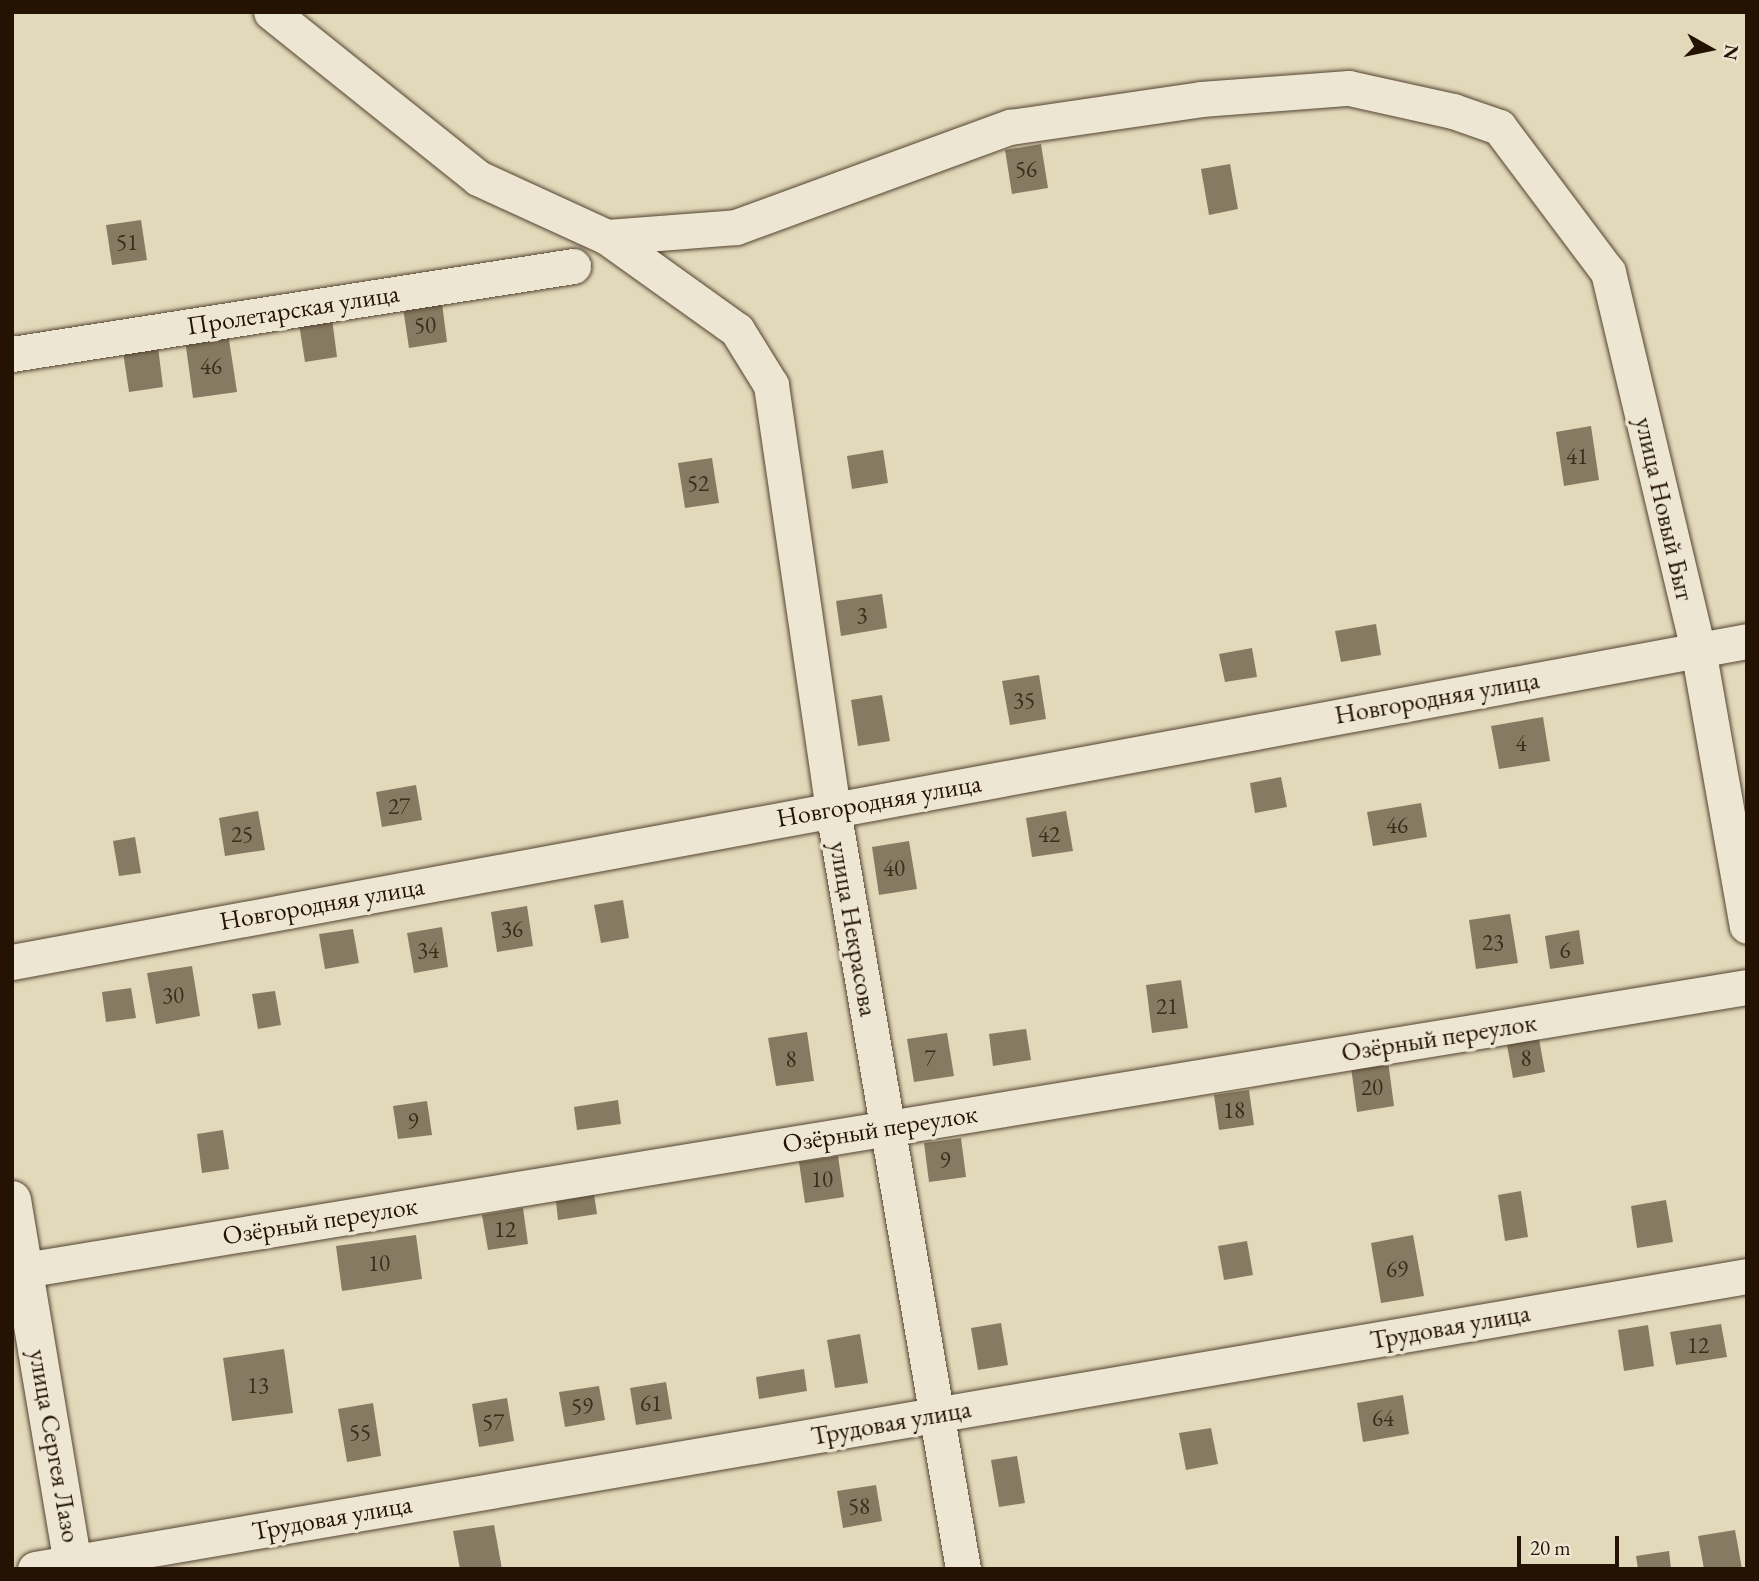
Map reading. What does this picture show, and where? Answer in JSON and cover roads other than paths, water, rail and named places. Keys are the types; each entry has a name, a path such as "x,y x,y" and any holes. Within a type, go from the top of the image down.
{"main road":[{"name":"улица Сергея Лазо","path":"12,1200 18,1271 74,1565"}],"street":[{"name":"улица Некрасова","path":"271,12 478,178 607,237 737,330 771,385 833,810 963,1569"},
{"name":"улица Новый Быт","path":"607,237 736,227 1010,127 1201,99 1349,88 1453,111 1499,127 1608,272 1698,649 1747,926"},
{"name":"Пролетарская улица","path":"12,354 573,266"},
{"name":"Новгородняя улица","path":"12,962 1747,641"},
{"name":"Озёрный переулок","path":"18,1271 1747,987"},
{"name":"Трудовая улица","path":"35,1569 74,1565 1747,1276"}]}
